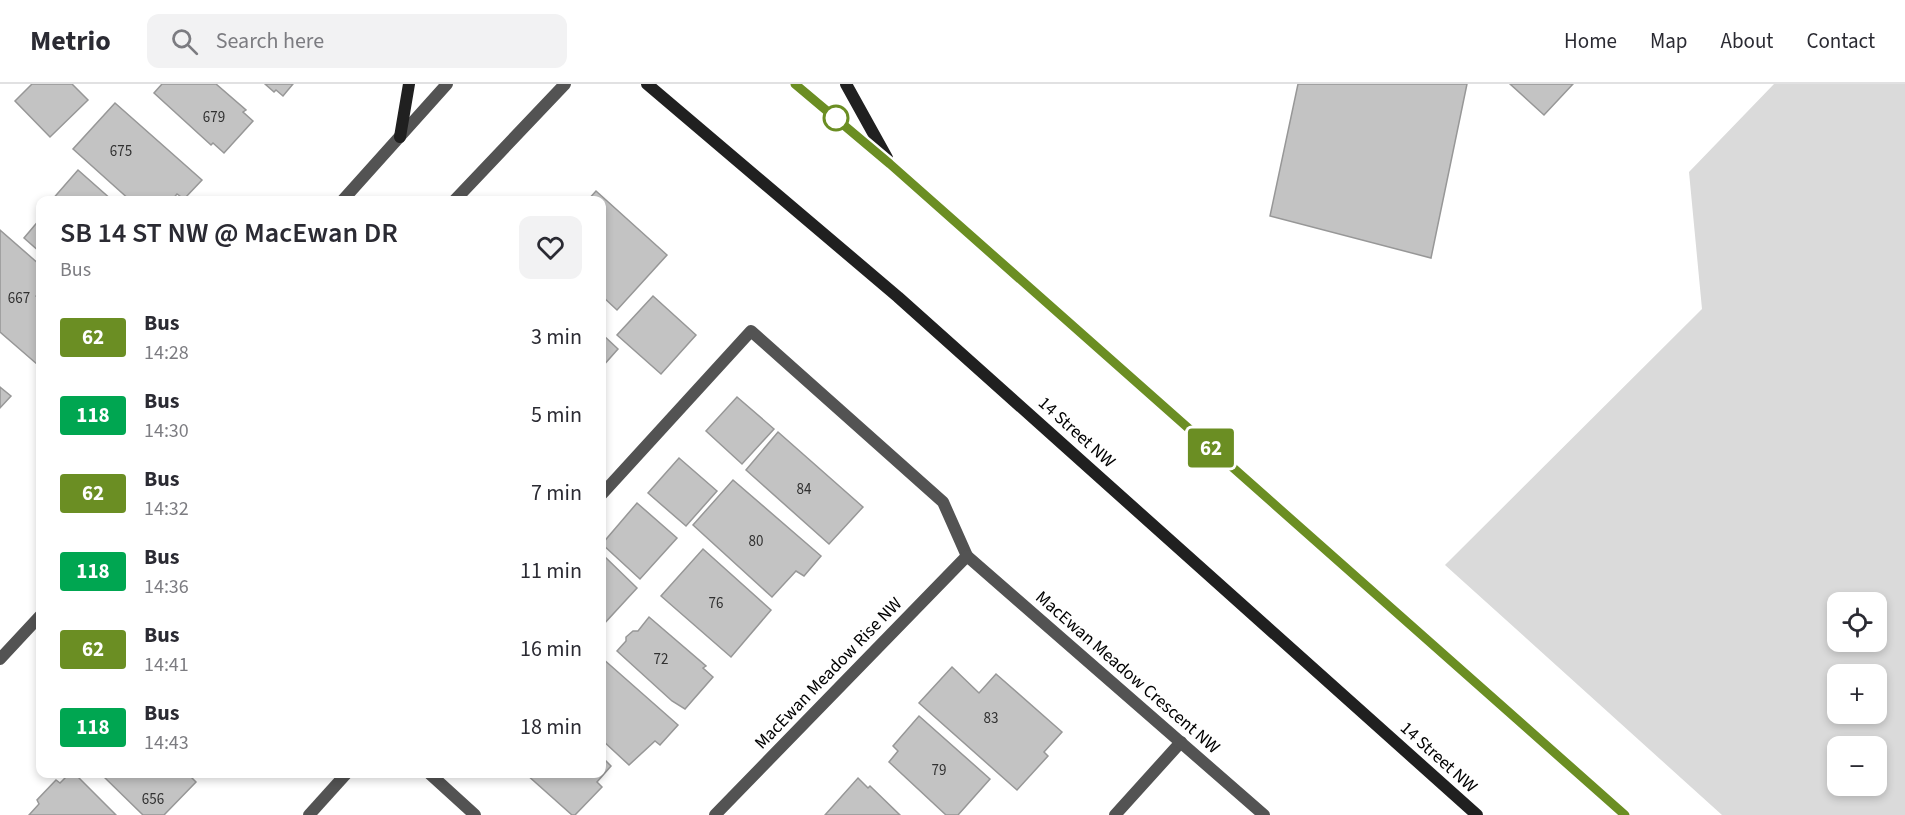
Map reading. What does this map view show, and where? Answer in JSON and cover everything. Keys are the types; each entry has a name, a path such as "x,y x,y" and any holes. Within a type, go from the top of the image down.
{"main road":[{"path":"400,137 409,84"},
{"name":"14 Street NW","path":"647,84 898,297 1477,815"},
{"path":"795,84 890,164 1625,815"},
{"path":"846,84 890,164"}],"street":[{"path":"347,196 447,84"},
{"path":"459,196 566,84"},
{"path":"606,490 751,331 943,501 967,556"},
{"name":"MacEwan Meadow Crescent NW","path":"967,556 1264,815"},
{"name":"MacEwan Meadow Rise NW","path":"715,815 967,556"},
{"path":"0,659 36,620"},
{"path":"1115,815 1181,742"},
{"path":"309,815 342,778"},
{"path":"434,778 475,815"}],"shaded area":[{"path":"1774,84 1905,84 1905,815 1722,815 1445,565 1702,309 1689,172"}],"building":[{"path":"32,84 72,84 88,100 50,137 15,101"},
{"path":"162,84 216,84 246,110 243,112 253,121 224,153 213,143 211,145 154,93"},
{"path":"265,84 293,84 283,96"},
{"path":"1298,84 1467,84 1431,258 1270,216"},
{"path":"1510,84 1573,84 1544,115"},
{"path":"115,103 202,180 187,196 177,194 175,196 125,196 73,149"},
{"path":"78,170 107,196 55,196"},
{"path":"596,191 602,196 592,196"},
{"path":"606,200 667,255 617,310 606,300"},
{"path":"36,224 36,248 24,238"},
{"path":"0,230 36,262 36,363 0,332"},
{"path":"653,296 696,335 661,374 617,335"},
{"path":"606,338 618,349 606,362"},
{"path":"0,387 11,396 0,408"},
{"path":"737,397 774,429 742,464 706,431"},
{"path":"778,432 863,507 829,544 746,470"},
{"path":"679,458 717,491 686,526 648,493"},
{"path":"733,480 821,556 804,576 796,571 772,597 693,525"},
{"path":"637,503 677,538 640,579 606,548 606,539"},
{"path":"703,549 771,610 731,657 661,596"},
{"path":"606,558 637,588 606,622"},
{"path":"649,617 706,666 703,668 713,677 685,709 672,701 617,651 626,641 626,637 633,631 638,631"},
{"path":"606,662 678,725 660,745 655,741 629,765 606,744"},
{"path":"952,667 979,693 996,674 1062,732 1044,752 1048,756 1017,790 919,703"},
{"path":"919,716 990,779 958,815 946,815 889,762 898,751 893,746"},
{"path":"606,761 611,766 606,772"},
{"path":"65,778 79,778 116,815 29,815 39,804 37,800 56,780 60,783"},
{"path":"105,778 192,778 196,782 164,815 143,815"},
{"path":"530,778 600,778 597,782 602,787 575,815 572,815"},
{"path":"858,778 868,788 870,786 900,815 825,815"}],"bus line":[{"name":"62","path":"795,84 890,164 1625,815"}]}
